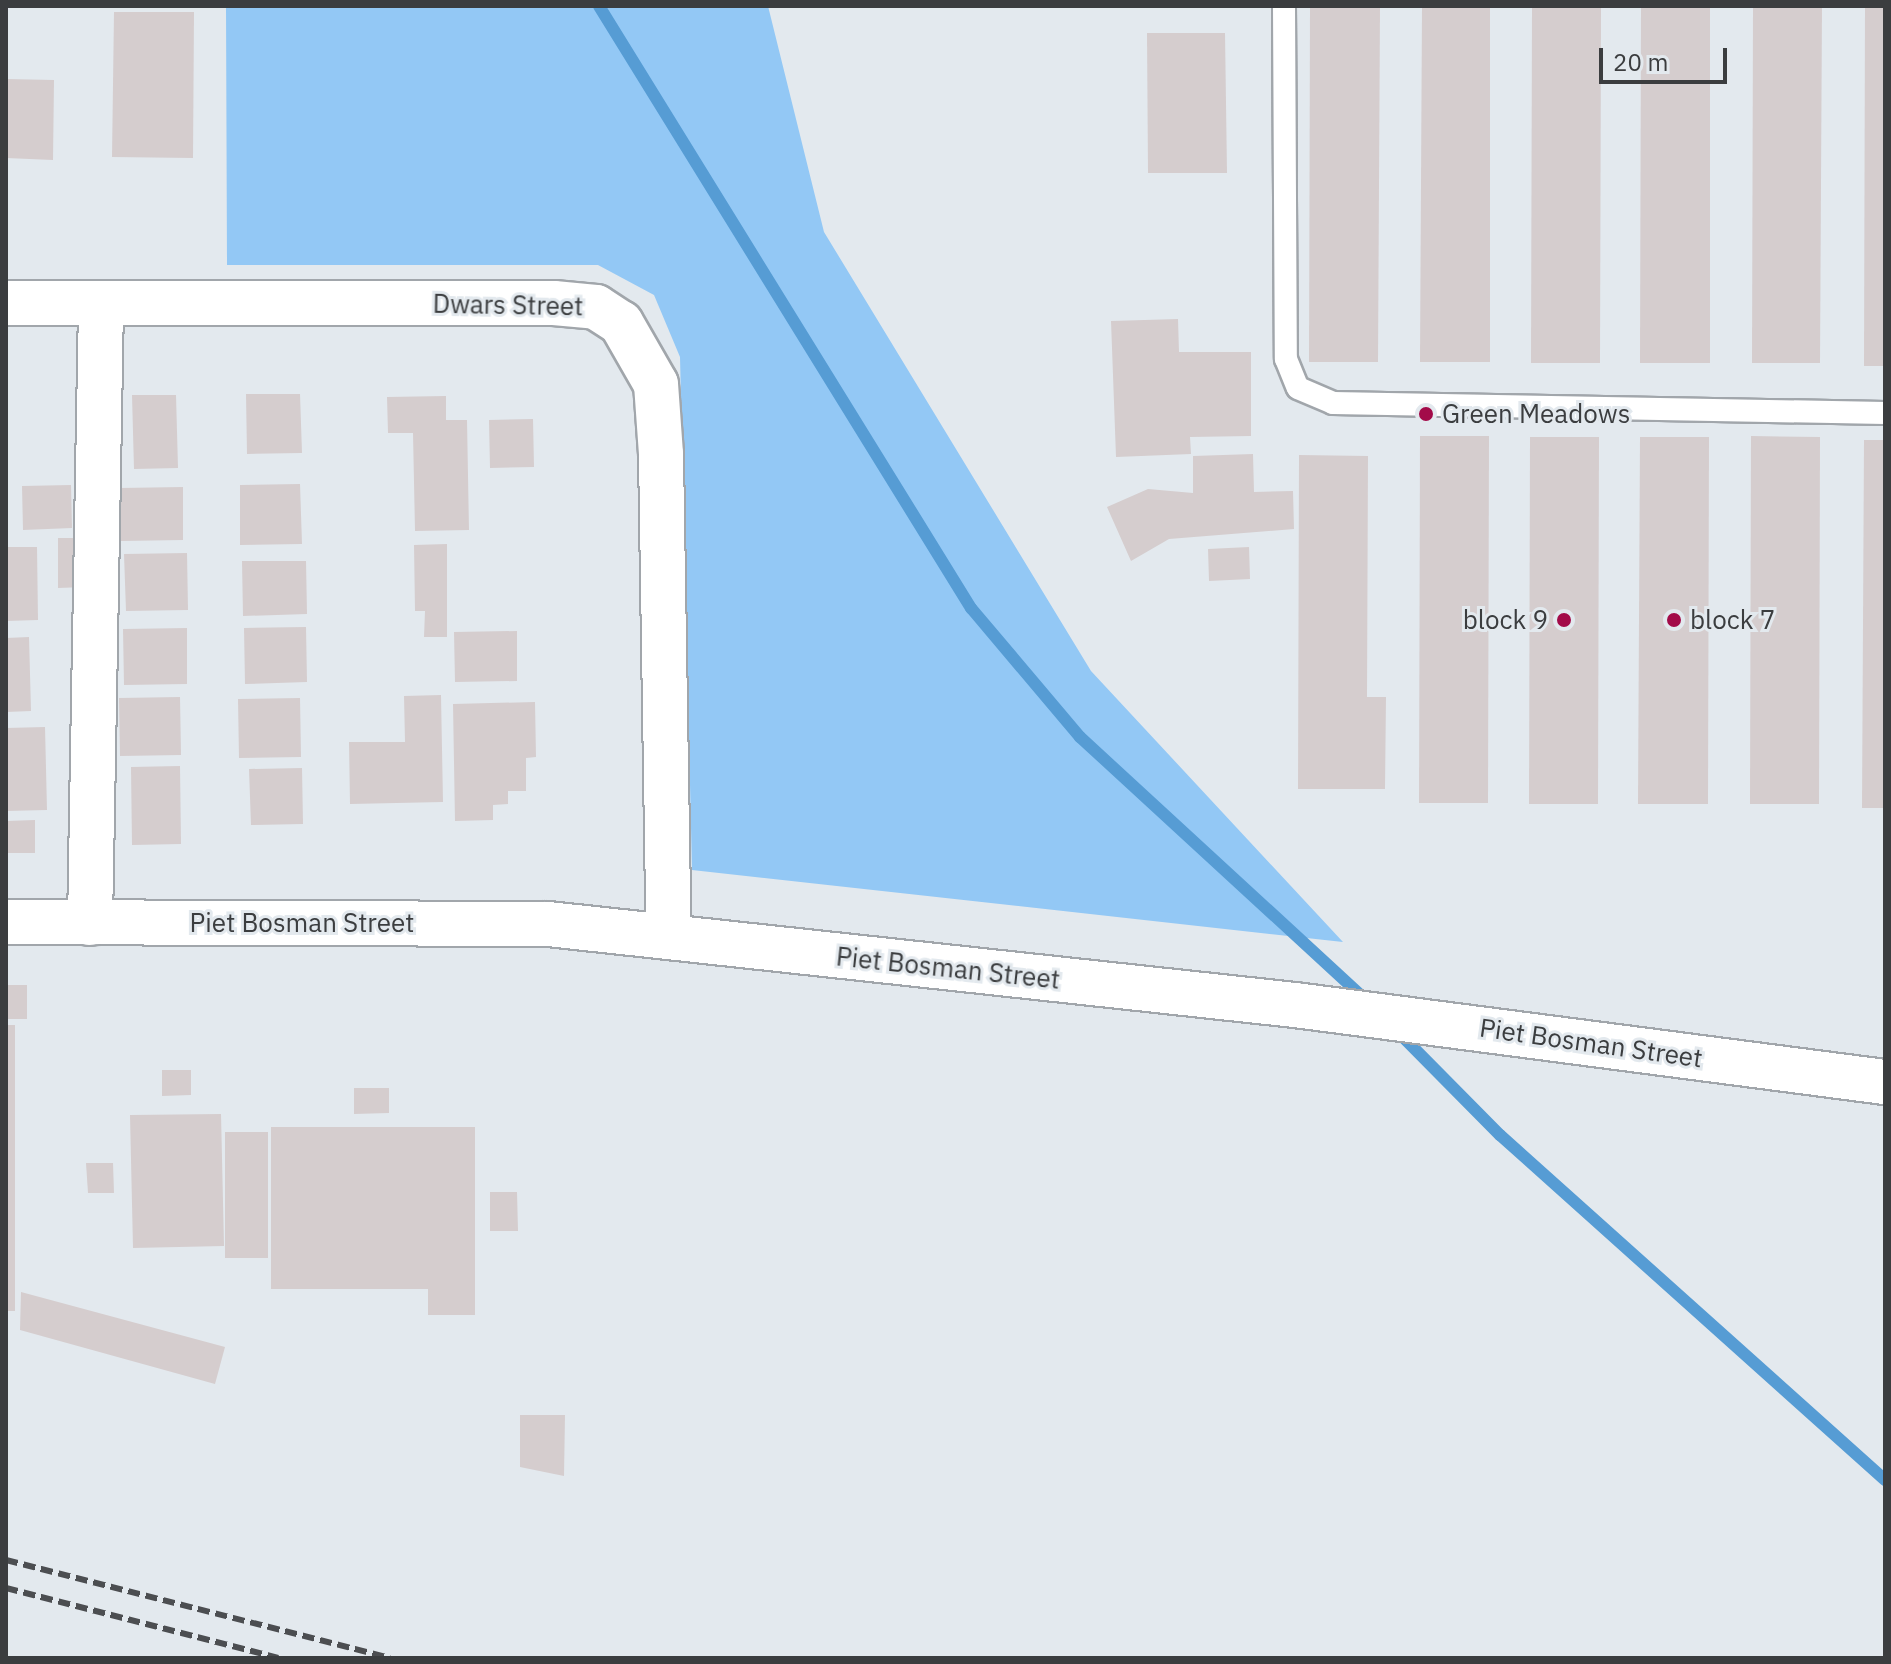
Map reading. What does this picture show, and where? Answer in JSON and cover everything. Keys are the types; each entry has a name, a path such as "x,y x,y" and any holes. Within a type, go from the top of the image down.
{"street":[{"name":"Dwars Street","path":"6,303 554,303 596,307 621,323 656,384 660,440 669,937"},
{"path":"90,923 101,303"},
{"name":"Piet Bosman Street","path":"6,922 548,924 1295,1005 1885,1082"}],"lane":[{"path":"1284,6 1286,359 1298,388 1333,403 1885,413"}],"shaded area":[{"path":"226,6 768,6 824,232 1091,671 1343,942 692,870 680,357 654,295 598,265 227,265"}],"building":[{"path":"1310,6 1380,6 1378,362 1309,362"},
{"path":"1422,6 1490,6 1490,362 1420,362"},
{"path":"1532,6 1601,6 1600,363 1531,363"},
{"path":"1641,6 1710,6 1710,363 1640,363"},
{"path":"1753,6 1822,6 1820,363 1752,363"},
{"path":"1865,6 1885,6 1885,366 1864,366"},
{"path":"114,12 194,12 193,158 112,157"},
{"path":"1147,33 1225,33 1227,173 1148,173"},
{"path":"6,79 54,80 53,160 6,158"},
{"path":"1178,319 1179,352 1251,352 1251,436 1190,437 1191,454 1116,457 1111,321"},
{"path":"246,394 300,394 302,453 247,454"},
{"path":"132,395 176,395 178,468 134,469"},
{"path":"446,396 446,420 467,420 469,530 415,531 413,433 388,433 387,397"},
{"path":"533,419 534,467 490,468 489,420"},
{"path":"1420,436 1489,436 1488,803 1419,803"},
{"path":"1751,436 1820,437 1819,804 1750,804"},
{"name":"block 9","path":"1530,437 1599,437 1598,804 1529,804"},
{"name":"block 7","path":"1640,437 1709,437 1708,804 1638,804"},
{"path":"1864,440 1885,440 1885,808 1862,808"},
{"path":"1253,454 1254,492 1293,491 1294,529 1169,539 1131,561 1107,507 1148,489 1193,493 1193,456"},
{"path":"1299,455 1368,456 1367,697 1386,697 1385,789 1298,789"},
{"path":"300,484 302,544 240,545 240,485"},
{"path":"71,485 72,528 23,530 22,486"},
{"path":"183,487 183,540 121,541 120,488"},
{"path":"58,538 85,538 85,587 58,588"},
{"path":"447,544 447,637 424,637 425,611 415,611 414,545"},
{"path":"6,547 37,547 38,620 6,621"},
{"path":"1249,547 1250,579 1209,581 1208,549"},
{"path":"187,553 188,610 126,611 124,554"},
{"path":"242,561 306,561 307,614 243,616"},
{"path":"306,627 307,682 245,684 244,628"},
{"path":"187,628 187,684 124,685 123,629"},
{"path":"517,631 517,681 455,682 454,632"},
{"path":"29,637 31,711 6,712 6,638"},
{"path":"441,695 443,802 350,804 349,742 405,742 404,696"},
{"path":"180,697 181,755 120,756 119,698"},
{"path":"300,698 301,757 239,758 238,699"},
{"path":"535,702 536,757 526,758 526,791 508,791 508,804 493,805 493,820 455,821 453,704"},
{"path":"45,727 47,810 6,811 6,728"},
{"path":"180,766 181,844 132,845 131,767"},
{"path":"302,768 303,824 251,825 249,769"},
{"path":"35,820 35,853 6,853 6,821"},
{"path":"6,985 27,985 27,1019 6,1019"},
{"path":"6,1025 15,1025 15,1311 6,1311"},
{"path":"162,1070 191,1070 191,1095 162,1096"},
{"path":"354,1088 389,1088 389,1113 354,1114"},
{"path":"221,1114 224,1246 133,1248 130,1115"},
{"path":"271,1127 475,1127 475,1315 428,1315 428,1289 271,1289"},
{"path":"225,1132 268,1132 268,1258 225,1258"},
{"path":"86,1163 113,1163 114,1193 88,1193"},
{"path":"490,1192 517,1192 518,1231 490,1231"},
{"path":"21,1292 225,1347 215,1384 20,1330"},
{"path":"520,1415 565,1415 564,1476 520,1467"}],"waterway":[{"path":"599,6 971,608 1080,737 1366,1000"},
{"path":"1396,1030 1500,1135 1885,1480"}],"railway":[{"path":"6,1560 390,1658"},
{"path":"6,1588 278,1658"}],"place":[{"name":"Green Meadows","path":"1426,414"},
{"name":"block 9","path":"1564,620"},
{"name":"block 7","path":"1674,620"}]}
